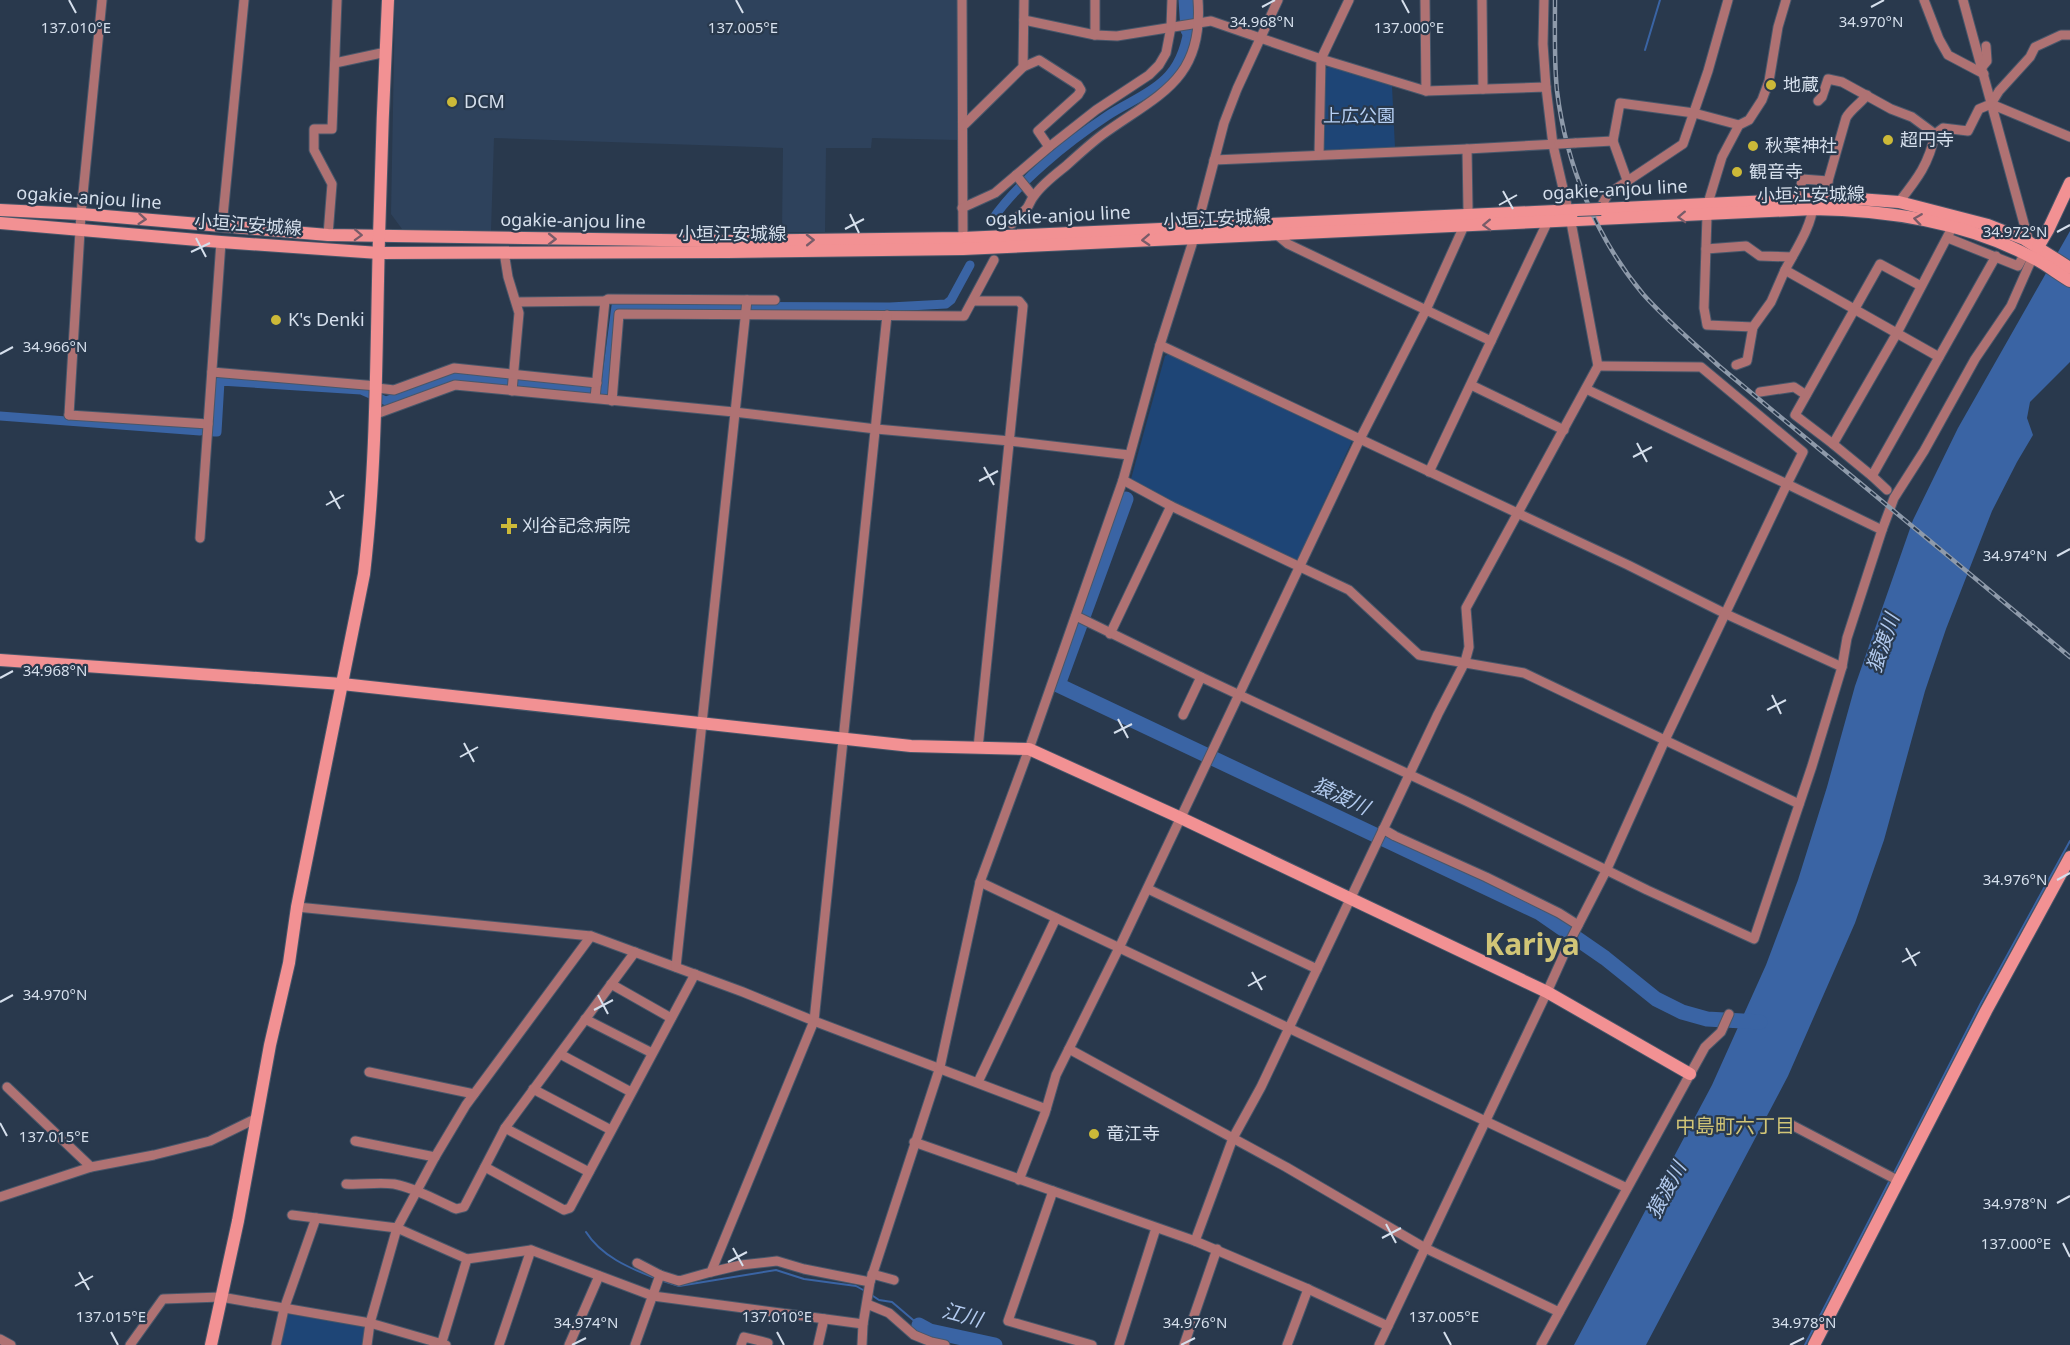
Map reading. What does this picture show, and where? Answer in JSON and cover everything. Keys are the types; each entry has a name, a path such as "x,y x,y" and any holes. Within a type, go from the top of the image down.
{"main road":[{"path":"211,1345 238,1221 270,1045 289,963 297,907 364,574 376,414 379,236 388,0"},
{"path":"2032,252 2070,183"},
{"name":"ogakie-anjou line","path":"0,210 81,214 328,235 963,244 1466,220 1572,214 1602,209 1707,209 1799,199 1813,204 1828,199 1858,199 1899,202 1968,219 2032,252"},
{"name":"小垣江安城線","path":"1195,233 1276,234 1466,220 1547,223 1572,214 1813,204 1953,226 2032,252"},
{"name":"小垣江安城線","path":"0,223 379,253 963,244"},
{"path":"2032,252 2070,268"},
{"path":"2032,252 2070,281"},
{"path":"0,660 342,684 911,746 1029,749 1181,818 1547,992 1690,1074"},
{"path":"1814,1345 1986,1011 2070,857"}],"street":[{"path":"102,0 81,214 69,415 208,424"},
{"path":"222,226 244,0"},
{"path":"328,235 332,184 314,150 314,129 332,129 337,0"},
{"path":"962,0 963,244"},
{"path":"1023,68 1024,0"},
{"path":"1095,0 1095,35"},
{"path":"962,208 995,193 1018,177 1048,147 1154,70 1166,53 1174,27 1172,0"},
{"path":"1012,224 1016,217 1029,207 1031,194 1100,136 1156,99 1179,77 1191,55 1199,23 1198,0"},
{"path":"862,1345 863,1324 871,1278 940,1067 980,882 1080,618 1123,480 1160,345 1234,98 1278,0"},
{"path":"1319,155 1321,59 1349,0"},
{"path":"1425,0 1426,91"},
{"path":"1482,0 1484,89"},
{"path":"1195,1241 1233,1138 1261,1087 1465,662 1469,647 1466,608 1598,366 1572,214 1546,87 1543,44 1544,0"},
{"path":"1602,209 1608,194 1683,144 1708,71 1728,0"},
{"path":"1753,327 1707,325 1704,308 1707,209 1722,157 1739,125 1749,120 1762,100 1786,0"},
{"path":"1928,0 1939,39 1948,56 1983,71"},
{"path":"1080,618 1754,939 1812,766 1842,667 1847,638 1894,498 1924,451 1975,359 2011,306 2032,252 1963,0"},
{"path":"1024,20 1095,35 1117,36 1211,21 1321,59 1426,91 1546,87"},
{"path":"1899,202 1920,176 1931,155 1935,134 1943,128 1968,131 1979,109 1991,104 2030,57 2035,47 2061,35 2070,35"},
{"path":"1983,71 1988,61 1986,46"},
{"path":"335,63 386,52"},
{"path":"963,126 1023,68 1039,60 1078,85 1081,90 1078,96 1038,131 1048,147"},
{"path":"1818,101 1822,97 1828,79 1842,82 1912,117 1935,134"},
{"path":"1828,199 1828,181 1846,118 1849,112 1867,96"},
{"path":"1627,180 1613,141 1620,103 1694,113 1739,125"},
{"path":"1991,104 2070,137"},
{"path":"1214,160 1613,141"},
{"path":"1019,1180 1046,1109 1056,1075 1148,889 1360,439 1426,310 1466,220 1467,149"},
{"path":"1018,177 1031,194"},
{"path":"1799,199 1802,179 1828,181"},
{"path":"1736,365 1747,361 1753,327 1771,302 1802,235 1808,229 1813,204"},
{"path":"1429,471 1547,223"},
{"path":"1833,444 1897,333 1953,226"},
{"path":"1276,234 1288,244 1491,341"},
{"path":"1947,238 2018,266 2032,252"},
{"path":"200,538 221,242"},
{"path":"1706,249 1746,246 1760,256 1792,257"},
{"path":"504,252 508,277 519,313 512,390"},
{"path":"1872,476 1995,256"},
{"path":"612,401 619,314 964,316 994,260"},
{"path":"1887,490 1795,415 1880,264 1921,286"},
{"path":"1785,270 1939,357"},
{"path":"517,302 605,301 608,299 775,300"},
{"path":"676,967 747,300"},
{"path":"595,398 605,301"},
{"path":"973,301 1019,301 1023,306 978,747"},
{"path":"711,1272 814,1021 887,315"},
{"path":"1160,345 1842,667"},
{"path":"1379,1345 1570,941 1607,869 1665,740 1803,452 1701,367 1598,366"},
{"path":"212,372 394,390 454,368 597,384"},
{"path":"376,414 455,385 734,412 1129,455"},
{"path":"1471,385 1564,430"},
{"path":"1760,392 1794,387 1806,395"},
{"path":"1586,389 1882,530"},
{"path":"1123,480 1171,506 1349,590 1419,655 1524,673 1799,804"},
{"path":"1110,634 1171,506"},
{"path":"1183,715 1200,677"},
{"path":"1383,829 1486,877 1559,913 1578,925"},
{"path":"980,882 1627,1188"},
{"path":"1148,889 1317,969"},
{"path":"297,907 591,936 1046,1109"},
{"path":"978,1082 1056,918"},
{"path":"367,1345 370,1323 397,1228 416,1191 474,1094 591,936"},
{"path":"346,1184 364,1185 374,1182 396,1185 416,1191 456,1209 464,1207 505,1128 635,952"},
{"path":"484,1167 564,1210 570,1208 695,974"},
{"path":"611,984 671,1018"},
{"path":"1541,1345 1705,1047 1720,1032 1729,1014"},
{"path":"585,1019 652,1053"},
{"path":"1069,1049 1286,1167 1425,1248 1559,1312"},
{"path":"560,1054 631,1092"},
{"path":"369,1072 474,1094"},
{"path":"6,1087 91,1167"},
{"path":"533,1089 611,1130"},
{"path":"0,1197 91,1167 210,1141 257,1118"},
{"path":"1786,1122 1898,1181"},
{"path":"505,1128 589,1172"},
{"path":"355,1141 435,1157"},
{"path":"915,1142 1195,1241 1388,1326"},
{"path":"1053,1191 1008,1321 1092,1345"},
{"path":"292,1215 397,1228 467,1259 531,1250 653,1296 863,1324"},
{"path":"276,1345 284,1309 316,1218"},
{"path":"1119,1345 1156,1228"},
{"path":"499,1345 531,1250"},
{"path":"1184,1345 1217,1250"},
{"path":"130,1345 163,1299 221,1297 370,1323 443,1344 467,1259"},
{"path":"637,1263 660,1275 679,1281 741,1265 777,1261 804,1269 894,1280"},
{"path":"635,1345 660,1275"},
{"path":"569,1345 599,1276"},
{"path":"1287,1345 1308,1289"},
{"path":"867,1304 890,1313 914,1335 930,1344 945,1345"},
{"path":"818,1345 824,1319"},
{"path":"741,1345 744,1337 768,1343 768,1345"},
{"path":"0,1339 11,1345"}],"shaded area":[{"path":"395,0 959,0 958,140 872,138 871,148 826,148 825,232 782,232 783,148 494,138 491,231 402,229 391,214"}],"green space":[{"name":"上広公園","path":"1330,66 1392,86 1395,148 1327,151 1324,148 1325,69"},
{"path":"1169,354 1352,441 1298,559 1294,560 1134,483 1131,479 1165,356"},
{"path":"287,1314 365,1327 362,1345 281,1345"}],"water":[{"path":"2070,231 2070,362 2030,402 2027,418 2033,435 1992,511 1946,629 1925,691 1884,840 1855,923 1788,1076 1646,1345 1574,1345 1712,1085 1766,965 1798,880 1855,686 1913,520 1958,428"}],"waterway":[{"path":"1186,0 1188,30"},
{"path":"1645,50 1660,0"},
{"path":"992,220 1015,191 1060,150 1107,116 1152,90 1165,79 1181,57 1188,30"},
{"path":"214,432 217,432 220,381 361,390 386,401 454,377 605,390 616,306 890,307 946,304 951,300 970,265"},
{"path":"0,416 200,431"},
{"name":"猿渡川","path":"1126,499 1058,685 1540,913 1605,958 1656,999 1682,1012 1707,1019 1760,1022"},
{"path":"1893,1175 1981,1003 2070,841"},
{"path":"1805,1345 1890,1180"},
{"path":"586,1232 599,1248 626,1265 655,1278"},
{"path":"660,1280 679,1286 776,1270 804,1279 856,1286 865,1291"},
{"path":"870,1294 879,1300 892,1302 919,1325"},
{"name":"江川","path":"919,1325 930,1331 995,1345"}],"railway":[{"path":"1555,0 1557,91 1561,118 1576,173 1611,249 1643,294 1719,366 2070,657"}],"place":[{"name":"地蔵","path":"1771,85"},
{"name":"DCM","path":"452,102"},
{"name":"超円寺","path":"1888,140"},
{"name":"秋葉神社","path":"1753,146"},
{"name":"観音寺","path":"1737,172"},
{"name":"K's Denki","path":"276,320"},
{"name":"刈谷記念病院","path":"509,526"},
{"name":"竜江寺","path":"1094,1134"}],"district":[{"name":"Kariya","path":"1532,945"},
{"name":"中島町六丁目","path":"1735,1126"}]}
